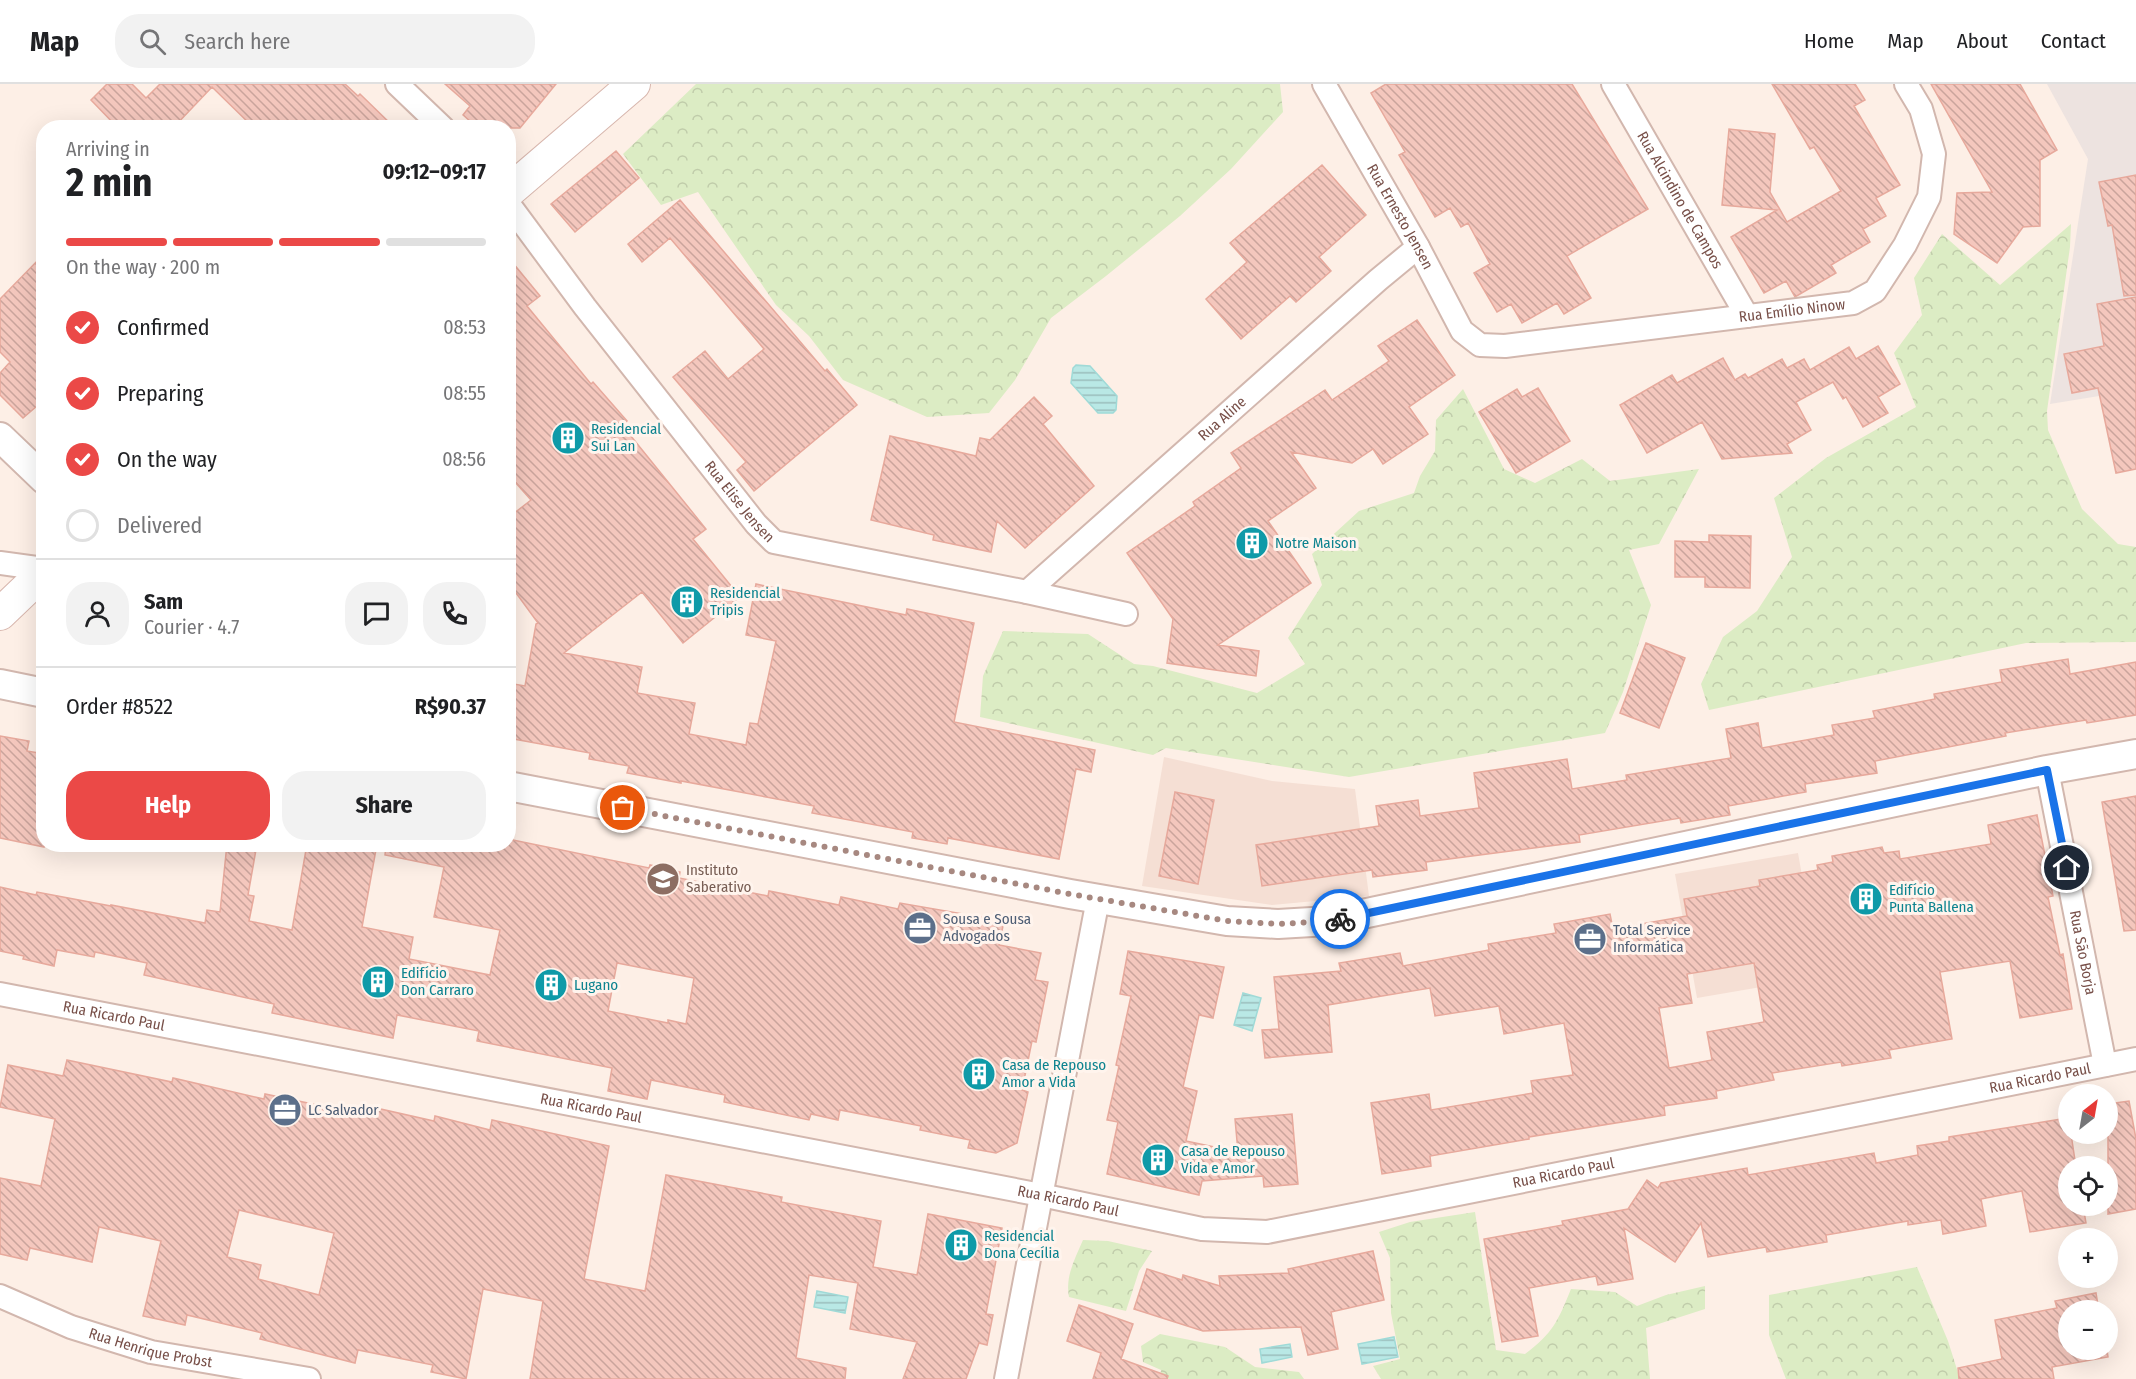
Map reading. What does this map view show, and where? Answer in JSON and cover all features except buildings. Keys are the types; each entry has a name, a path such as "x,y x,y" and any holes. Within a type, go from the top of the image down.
{"main road":[{"path":"516,185 634,84"},
{"path":"0,614 36,579"}],"street":[{"path":"398,84 435,120"},
{"name":"Rua Ernesto Jensen","path":"1324,84 1418,247 1461,331 1480,345"},
{"name":"Rua Alcindino de Campos","path":"1613,84 1747,316"},
{"name":"Rua Emílio Ninow","path":"1480,345 1505,346 1853,303 1875,291 1905,245 1929,196 1934,154 1921,109 1906,84"},
{"name":"Rua Elise Jensen","path":"516,214 756,524 774,542 1027,592 1126,615"},
{"name":"Rua Aline","path":"1027,592 1369,287 1418,247"},
{"path":"0,437 36,471"},
{"path":"0,563 36,570"},
{"path":"0,684 36,691"},
{"path":"516,788 1098,899 1227,921 1278,924 1329,921 2047,770 2136,754"},
{"name":"Rua São Borja","path":"2047,770 2105,1065"},
{"path":"1006,1379 1098,899"},
{"name":"Rua Ricardo Paul","path":"0,994 1041,1195 1202,1229 1267,1232 2136,1059"},
{"name":"Rua Henrique Probst","path":"0,1296 71,1328 151,1352 309,1379"}],"shaded area":[{"path":"2047,84 2136,84 2136,390 2050,404 2088,159"},
{"path":"1164,757 1272,781 1355,789 1369,896 1272,905 1142,886"},
{"path":"1798,853 1820,977 1697,998 1675,874"}],"green space":[{"path":"696,84 1280,84 1283,112 1231,169 1180,216 1051,318 1015,380 989,413 927,417 843,380 809,336 776,305 698,192 661,205 623,154"},
{"path":"2071,224 2070,247 2047,411 2048,430 2082,509 2118,544 2136,547 2136,642 2026,643 1709,710 1701,684 1723,637 1757,611 1792,557 1774,498 1826,458 1916,407 1894,353 1922,315 1914,278 1942,234 2000,285"},
{"path":"1463,389 1504,469 1535,483 1582,459 1610,481 1699,469 1659,544 1629,550 1651,605 1623,692 1605,733 1349,777 1166,748 1153,755 980,717 983,676 1003,631 1088,634 1134,664 1153,666 1257,693 1305,664 1288,638 1322,585 1312,554 1359,511 1414,493 1420,476 1435,451 1436,420"},
{"path":"1475,1212 1496,1350 1525,1354 1554,1326 1571,1289 1615,1292 1637,1306 1666,1295 1705,1286 1705,1309 1646,1328 1650,1379 1381,1379 1373,1366 1400,1359 1391,1313 1390,1258 1379,1232 1410,1222"},
{"path":"1083,1240 1108,1241 1152,1251 1139,1271 1126,1311 1069,1297 1068,1282"},
{"path":"1917,1267 1948,1341 1960,1379 1786,1379 1769,1335 1769,1295"},
{"path":"1160,1334 1225,1347 1255,1367 1299,1372 1304,1379 1160,1379 1161,1370 1143,1362 1141,1346"}],"water":[{"path":"1076,365 1090,366 1117,396 1116,410 1113,413 1098,413 1071,383 1073,368"},
{"path":"1243,993 1261,998 1252,1031 1234,1025"},
{"path":"817,1291 848,1297 845,1313 814,1307"},
{"path":"1394,1337 1398,1357 1362,1364 1358,1344"},
{"path":"1290,1344 1292,1357 1262,1363 1260,1349"}],"way so far":[{"path":"623,808 1070,894 1227,921 1278,924 1340,919"}],"place":[{"name":"Residencial Sui Lan","path":"568,438"},
{"name":"Notre Maison","path":"1252,543"},
{"name":"Residencial Tripis","path":"687,602"},
{"name":"Instituto Saberativo","path":"663,879"},
{"name":"Edifício Punta Ballena","path":"1866,899"},
{"name":"Sousa e Sousa Advogados","path":"920,928"},
{"name":"Total Service Informática","path":"1590,939"},
{"name":"Edifício Don Carraro","path":"378,982"},
{"name":"Lugano","path":"551,985"},
{"name":"Casa de Repouso Amor a Vida","path":"979,1074"},
{"name":"LC Salvador","path":"285,1110"},
{"name":"Casa de Repouso Vida e Amor","path":"1158,1160"},
{"name":"Residencial Dona Cecília","path":"961,1245"}],"route":[{"path":"1340,919 2047,770 2067,868"}]}
